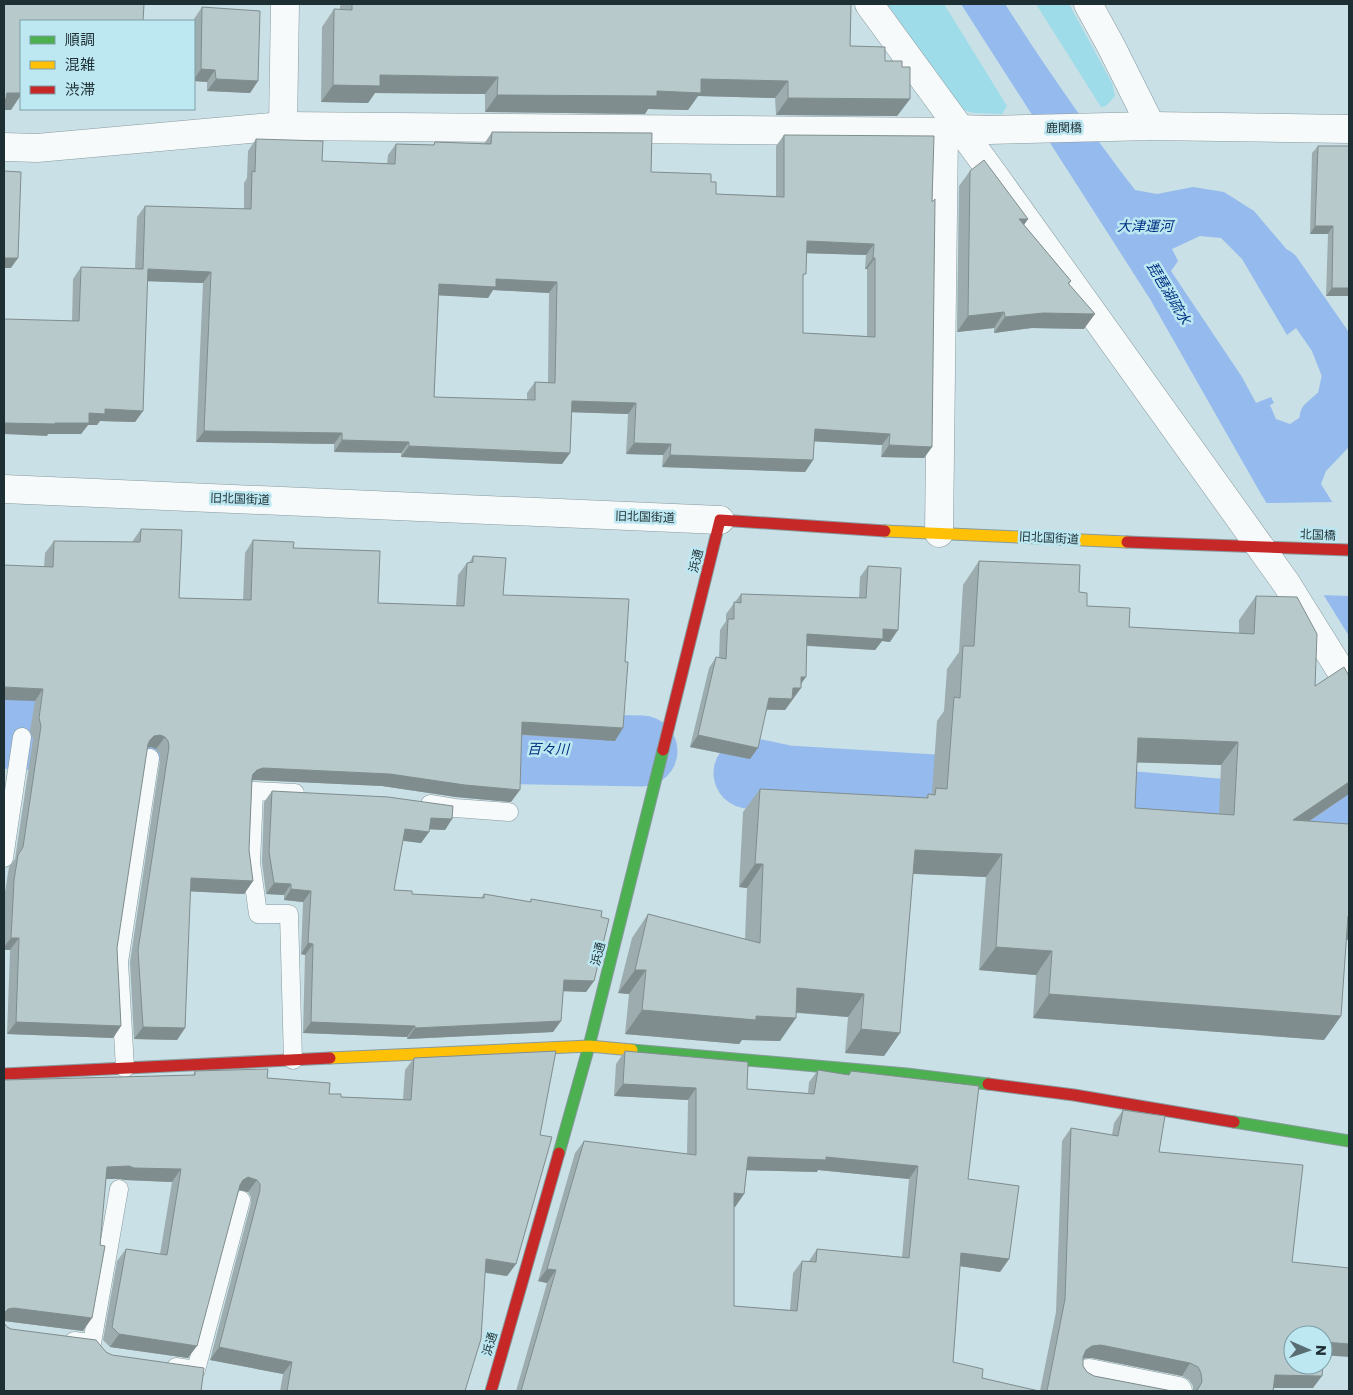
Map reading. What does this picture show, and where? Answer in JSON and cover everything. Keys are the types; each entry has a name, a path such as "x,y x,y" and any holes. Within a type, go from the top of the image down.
{"street":[{"path":"283,126 285,4"},
{"path":"869,4 952,131 1273,547 1286,583 1349,684"},
{"path":"1088,4 1111,46 1145,126"},
{"name":"鹿関橋","path":"4,147 37,148 283,126 952,131 1145,126 1349,129"},
{"path":"939,533 952,131"},
{"name":"旧北国街道","path":"4,489 720,520 939,533 1273,547"},
{"name":"浜通","path":"490,1391 589,1046 720,520"},
{"name":"北国橋","path":"1273,547 1349,550"},
{"path":"4,1074 589,1046 907,1074 1074,1095 1349,1141"},
{"path":"1089,1373 1178,1391"}],"lane":[{"path":"4,858 22,737"},
{"path":"125,1068 119,962 150,758"},
{"path":"293,1060 289,914 258,914 251,863 254,791 312,793"},
{"path":"418,802 455,808 509,812"},
{"path":"92,1344 119,1189"},
{"path":"160,1365 196,1370 241,1200"},
{"path":"53,1338 92,1344 105,1357"}],"shaded area":[{"path":"887,4 944,4 1007,106 1002,114 974,113 963,110"},
{"path":"1036,4 1069,4 1112,83 1115,96 1106,106 1101,107"}],"water":[{"path":"961,4 1005,4 1068,98 1135,190 1157,194 1193,187 1224,192 1254,211 1288,251 1322,308 1287,335 1242,259 1221,238 1200,236 1172,249 1178,261 1171,271 1242,377 1256,403 1271,397 1274,403 1270,405 1276,419 1290,424 1317,406 1323,398 1325,381 1349,364 1349,447 1326,471 1321,484 1349,529 1349,636 1261,494 1150,299"}],"pier":[{"path":"1336,502 1349,524 1349,596 1320,595 1263,503"}],"building":[{"path":"4,4 144,4 143,20 20,20 20,93 7,93 6,99 4,99"},
{"path":"352,4 851,4 850,46 885,47 885,61 902,61 902,67 910,67 910,99 788,98 788,81 701,79 701,93 657,91 657,96 497,95 498,77 380,75 380,86 333,85 334,9 352,10"},
{"path":"202,7 260,11 258,81 216,79 215,70 201,69"},
{"path":"492,132 652,133 651,172 711,174 711,182 716,182 716,194 784,197 784,135 934,136 932,202 935,199 932,447 889,445 890,434 815,429 813,460 670,455 671,444 634,443 636,403 572,401 570,453 409,446 409,442 342,440 342,433 204,431 211,272 148,269 143,411 105,409 105,414 89,413 89,423 4,423 4,319 79,321 81,267 143,269 145,206 251,209 252,171 255,172 256,139 323,141 322,161 395,164 396,144 434,145 435,142 491,144","holes":["807,241 874,244 875,337 803,333 803,274 806,274","496,279 557,282 555,383 535,382 535,400 434,397 439,284 496,287"]},
{"path":"1318,146 1349,146 1349,288 1332,288 1333,226 1315,226"},
{"path":"984,160 1028,219 1019,219 1071,281 1068,283 1095,314 1043,313 1005,317 1004,312 968,316 970,171"},
{"path":"4,171 21,172 18,258 4,258"},
{"path":"141,529 182,530 179,598 251,600 253,540 294,542 293,548 380,551 378,603 464,606 467,563 473,562 473,556 506,558 503,595 629,599 625,662 628,662 623,728 522,722 520,790 465,785 390,774 263,768 257,770 252,778 249,850 253,881 191,878 185,1028 143,1027 138,950 169,747 165,737 160,735 154,736 148,744 117,948 121,1026 16,1022 19,938 11,938 14,880 18,855 23,847 41,726 39,718 43,689 4,687 4,565 53,567 54,541 140,542"},
{"path":"979,561 1080,565 1079,592 1087,593 1087,606 1130,608 1129,627 1254,634 1256,596 1297,597 1317,634 1315,686 1344,667 1349,676 1349,782 1293,820 1349,824 1349,916 1341,1016 1049,994 1052,951 996,947 1002,854 915,850 900,1033 861,1029 864,994 797,988 796,1018 756,1016 756,1020 642,1010 646,970 635,970 648,914 760,943 763,864 755,864 760,789 928,798 928,794 935,795 936,788 947,789 954,697 960,698 963,646 974,646","holes":["1138,738 1238,742 1234,815 1135,808"]},
{"path":"868,566 901,568 898,630 883,629 883,639 807,634 806,677 801,677 801,688 793,688 792,699 769,698 758,748 698,735 716,657 726,659 728,619 734,619 734,602 741,603 741,594 866,598"},
{"path":"272,791 388,797 453,806 452,819 431,818 429,832 405,829 394,890 412,891 412,894 484,898 484,894 531,902 531,899 602,911 601,917 609,919 594,981 564,980 561,1021 415,1028 415,1026 311,1022 313,944 308,943 311,891 291,889 291,884 274,883 269,852"},
{"path":"556,1051 540,1135 552,1137 516,1264 486,1259 481,1339 465,1391 287,1391 292,1362 219,1347 260,1190 260,1184 257,1180 248,1177 240,1185 197,1346 119,1334 112,1327 126,1249 167,1255 181,1169 134,1168 129,1166 107,1167 100,1245 105,1246 92,1318 14,1308 8,1309 4,1313 4,1080 195,1075 195,1071 268,1069 267,1078 330,1083 329,1094 341,1094 341,1097 411,1100 414,1058"},
{"path":"625,1051 748,1062 747,1089 814,1094 818,1070 849,1075 851,1071 979,1086 968,1179 1019,1186 1009,1259 961,1253 953,1362 983,1369 982,1378 1039,1391 521,1391 556,1270 547,1269 584,1141 696,1155 696,1088 623,1084","holes":["748,1157 826,1160 826,1157 918,1166 909,1258 817,1249 816,1262 802,1261 797,1311 734,1306 734,1193 744,1194"]},
{"path":"1123,1110 1165,1116 1159,1152 1303,1165 1292,1262 1349,1268 1349,1344 1333,1343 1333,1325 1283,1325 1283,1375 1322,1376 1275,1375 1273,1391 1195,1391 1202,1382 1201,1373 1198,1367 1190,1363 1101,1345 1092,1346 1086,1350 1083,1357 1083,1366 1087,1372 1094,1376 1172,1391 1047,1391 1065,1299 1071,1128 1118,1136"},
{"path":"4,1323 11,1329 96,1340 106,1352 112,1355 204,1368 201,1391 4,1391"}],"waterway":[{"path":"1280,269 1330,341 1343,374 1337,403 1320,418"},
{"name":"百々川","path":"4,733 131,740"},
{"name":"百々川","path":"424,747 642,751"},
{"name":"百々川","path":"749,773 787,781 933,790 1349,825"}],"traffic: fast":[{"path":"559,1153 589,1046 663,750"},
{"path":"632,1050 907,1074 988,1084"},
{"path":"1234,1122 1349,1141"}],"traffic: slow":[{"path":"885,531 1127,542"},
{"path":"330,1058 589,1046 632,1050"}],"traffic: jam":[{"path":"663,750 720,520 885,531"},
{"path":"1127,542 1349,550"},
{"path":"4,1074 330,1058"},
{"path":"988,1084 1074,1095 1234,1122"},
{"path":"491,1391 559,1153"}],"water label":[{"name":"大津運河","path":"1145,226"},
{"name":"琵琶湖疏水","path":"1169,293"}]}
